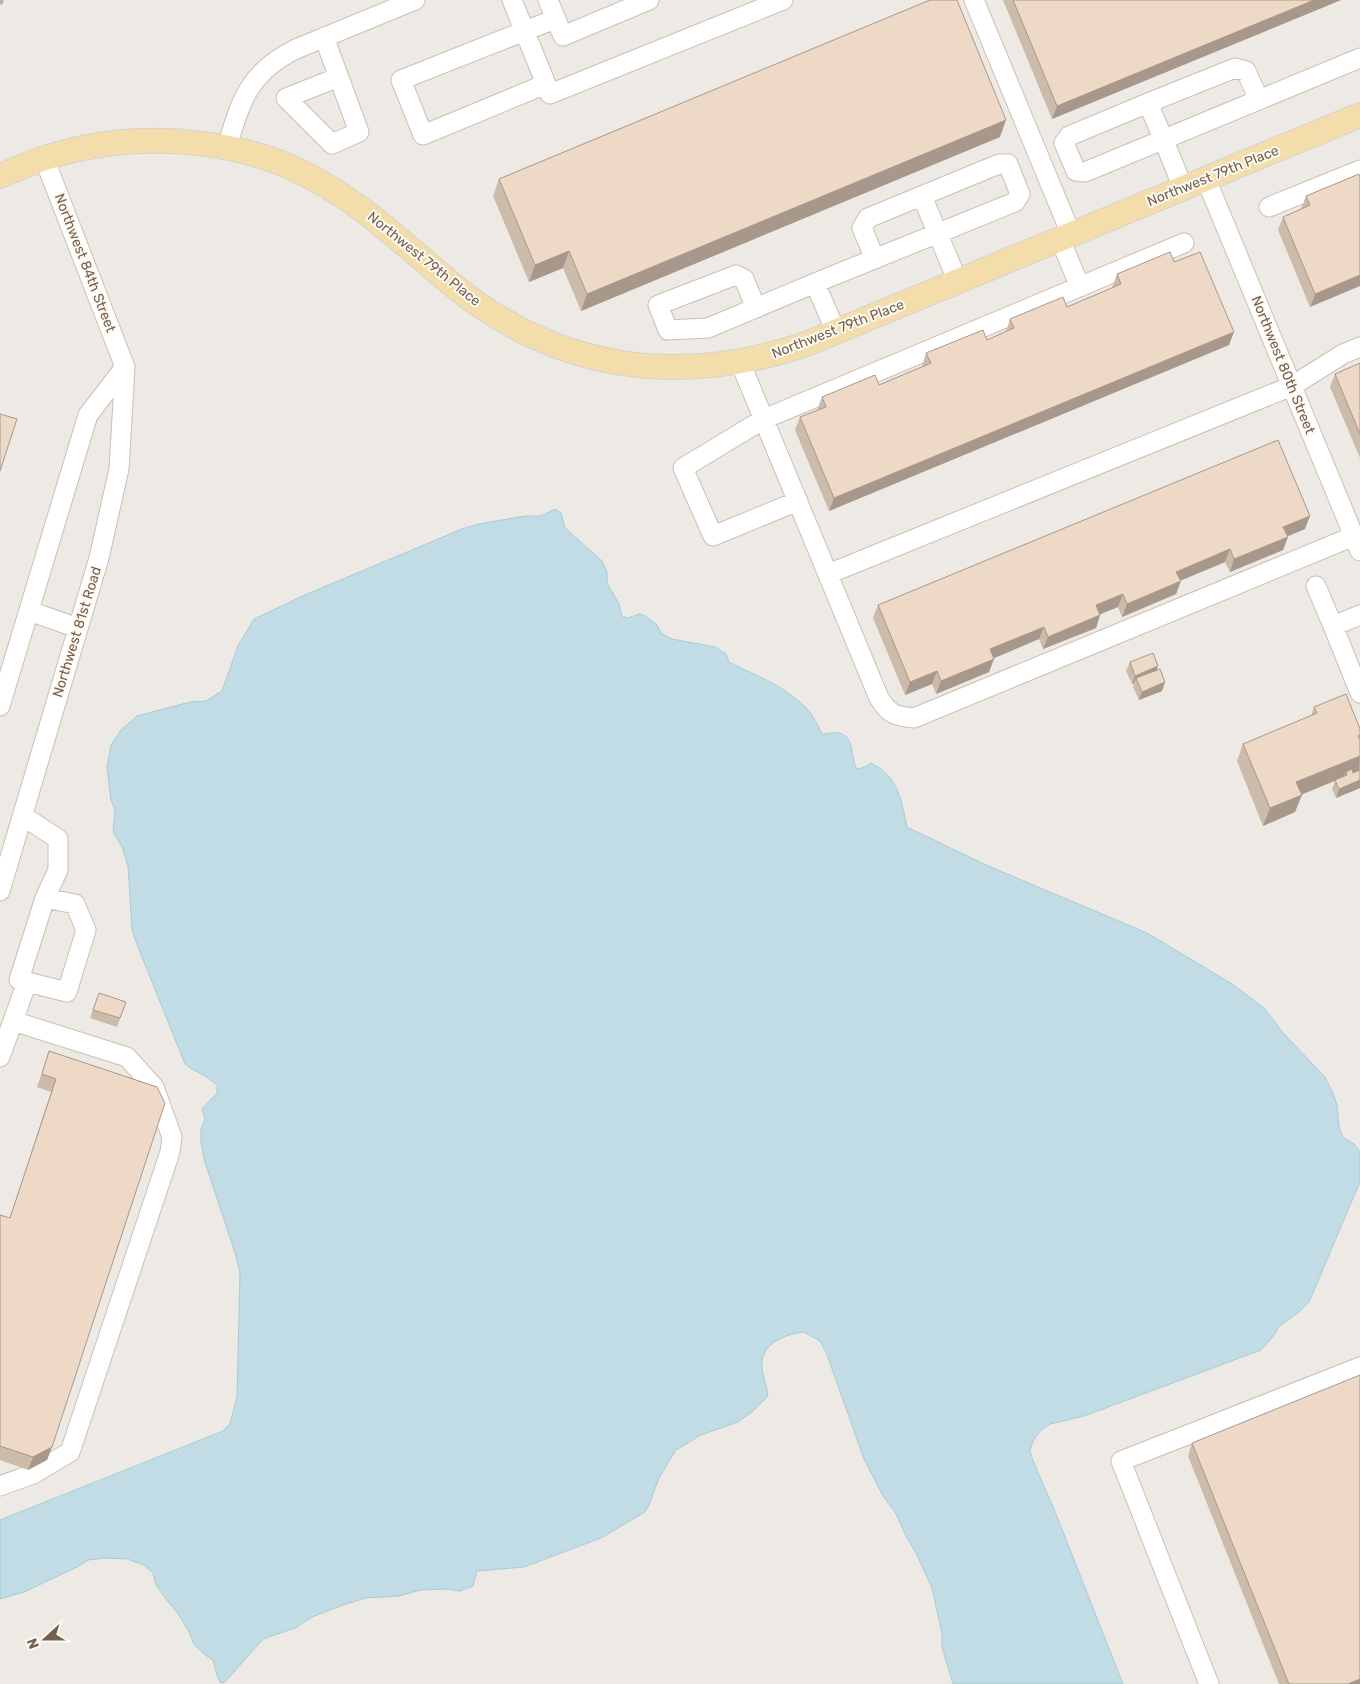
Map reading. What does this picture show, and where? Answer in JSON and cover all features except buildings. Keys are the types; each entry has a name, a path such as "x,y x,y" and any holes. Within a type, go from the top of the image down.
{"main road":[{"name":"Northwest 79th Place","path":"0,176 44,158 72,151 142,141 202,143 227,147 281,164 306,174 331,188 380,222 474,301 537,339 586,356 637,366 685,368 740,362 781,353 1359,118"}],"street":[{"path":"227,147 242,103 258,75 279,58 324,37 415,0"},
{"path":"512,0 550,94 783,0"},
{"path":"548,0 563,36 649,0"},
{"path":"974,0 1066,237 1080,287"},
{"path":"546,84 423,135 401,80 555,18"},
{"path":"324,37 339,77"},
{"path":"1259,100 1246,71 1234,68 1070,136 1064,143 1076,170 1085,172 1259,100 1358,64"},
{"path":"1148,103 1184,188"},
{"name":"Northwest 84th Street","path":"44,158 125,367"},
{"path":"756,308 744,279 736,275 658,305 668,330 708,328 1015,202 1020,194 1008,164 999,164 868,218 862,228 875,259"},
{"path":"1269,207 1360,170"},
{"name":"Northwest 80th Street","path":"1206,179 1357,544"},
{"path":"922,196 958,282"},
{"path":"798,501 713,536 683,468 764,419 1184,243"},
{"path":"816,283 836,332"},
{"path":"828,574 1292,386 1343,354 1360,347"},
{"path":"740,362 879,698 886,709 896,716 914,718 1357,544"},
{"path":"0,706 88,415 125,367"},
{"name":"Northwest 81st Road","path":"0,891 99,558 119,469 125,367"},
{"path":"1316,586 1360,693"},
{"path":"28,612 78,628"},
{"path":"1333,626 1360,615"},
{"path":"22,816 58,839 58,870 45,898 19,980 67,992 86,930 75,904 45,898"},
{"path":"0,1057 28,982"},
{"path":"0,1486 33,1474 70,1452 170,1152 172,1137 154,1087 127,1057 13,1021"},
{"path":"1209,1684 1121,1461 1360,1367"}],"shaded area":[{"path":"0,0 1360,0 1360,1684 0,1684"}],"water":[{"path":"555,509 561,513 565,528 602,561 607,572 607,583 619,604 622,616 627,618 640,614 657,625 661,633 672,639 715,647 726,654 729,662 787,692 809,711 822,734 839,733 848,739 857,769 871,763 888,775 897,790 907,827 986,865 1147,933 1232,984 1264,1008 1284,1034 1325,1077 1333,1093 1337,1105 1339,1127 1343,1137 1354,1144 1360,1152 1360,1182 1309,1302 1299,1312 1278,1327 1275,1334 1261,1350 1084,1416 1050,1424 1041,1430 1033,1441 1030,1451 1033,1461 1054,1509 1123,1684 953,1684 942,1647 942,1634 932,1588 895,1512 883,1496 864,1459 826,1352 820,1341 804,1332 776,1341 766,1351 762,1365 768,1396 753,1411 738,1422 701,1435 676,1450 659,1478 645,1512 601,1538 524,1567 477,1571 473,1586 460,1591 445,1589 420,1590 399,1596 365,1598 312,1617 295,1628 263,1639 225,1682 221,1683 218,1678 213,1660 194,1644 179,1615 156,1585 153,1573 144,1565 127,1559 106,1558 88,1560 24,1592 0,1599 0,1520 223,1431 230,1424 237,1397 240,1273 204,1159 201,1142 201,1129 205,1119 202,1109 217,1093 217,1086 210,1079 185,1064 136,942 132,929 128,866 122,847 113,832 115,810 111,800 107,767 111,745 121,730 137,716 190,702 206,701 222,691 238,646 254,619 307,594 462,529 525,516 541,516"}],"railway":[{"path":"0,4 2,0"}]}
